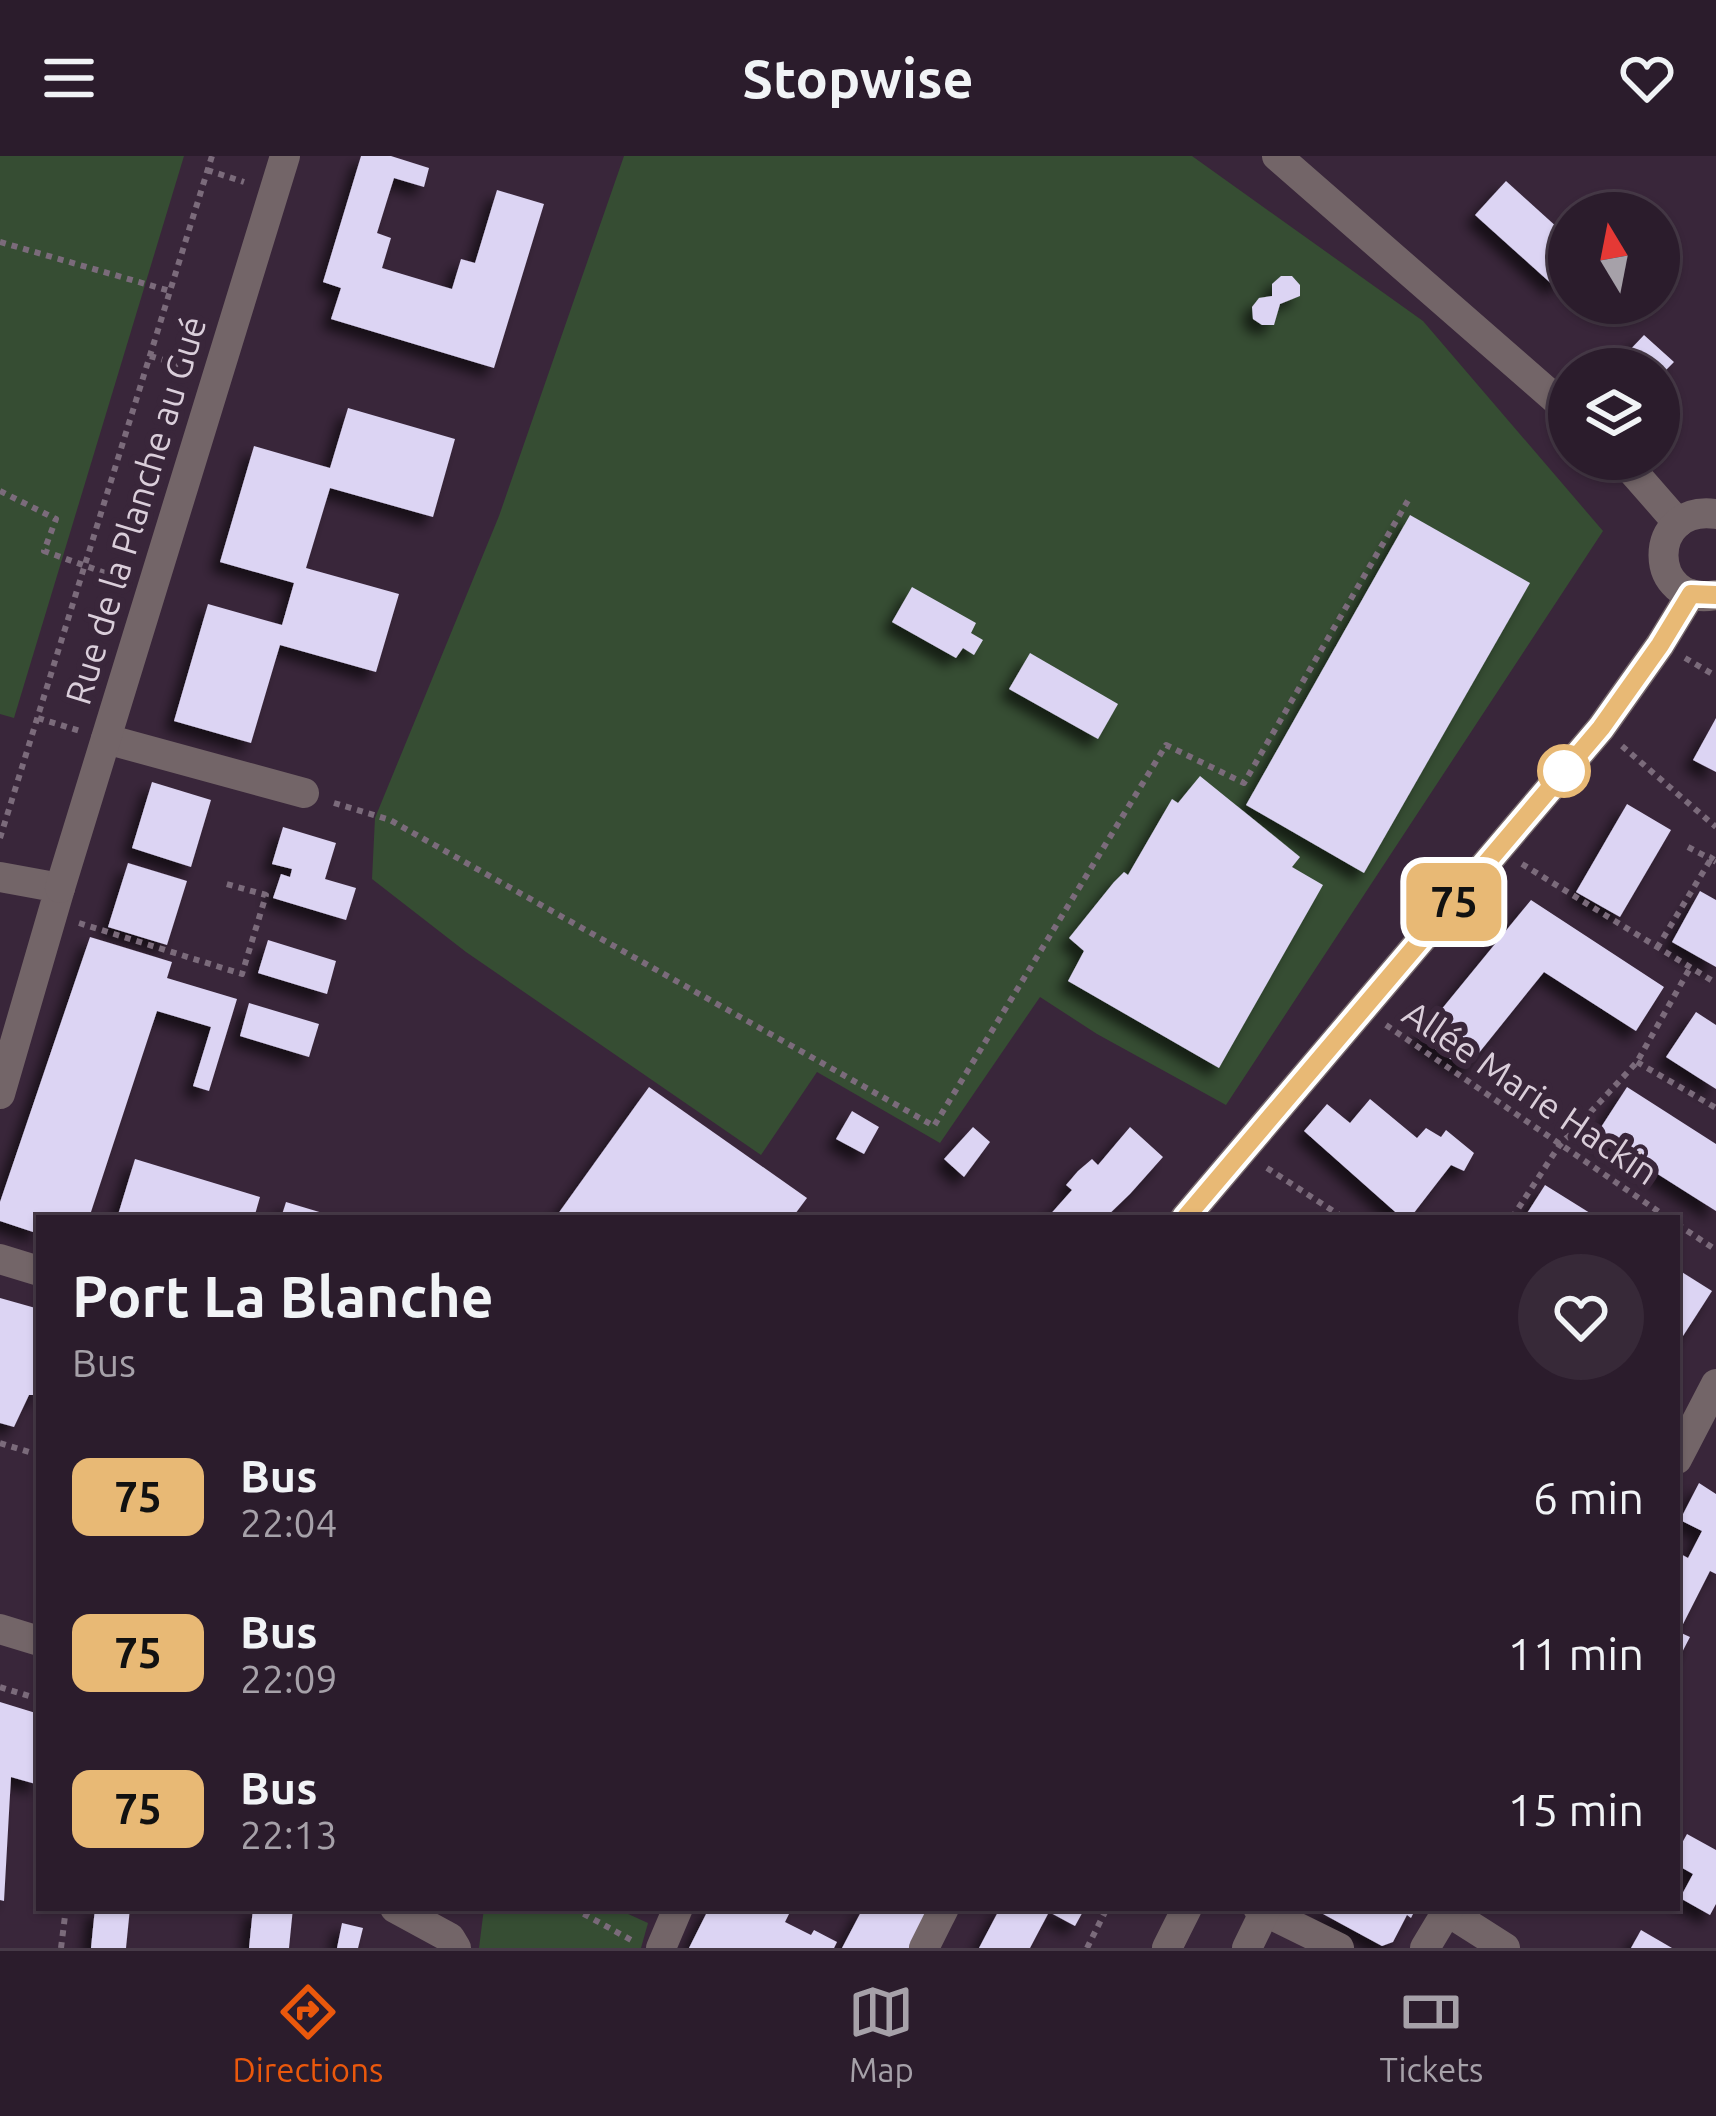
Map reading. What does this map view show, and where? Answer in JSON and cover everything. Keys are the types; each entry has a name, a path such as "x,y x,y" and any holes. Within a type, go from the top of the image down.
{"street":[{"name":"Rue de la Planche au Gué","path":"0,1094 284,156"},
{"path":"1277,156 1548,393"},
{"path":"1640,480 1678,523"},
{"path":"1188,1215 1601,728 1660,645 1703,595 1672,581 1663,562 1666,540 1678,523 1697,514 1716,514"},
{"path":"106,739 304,794"},
{"path":"0,877 56,902"},
{"path":"0,1259 36,1270"},
{"path":"1680,1453 1716,1384"},
{"path":"0,1629 36,1640"},
{"path":"400,1911 450,1938 456,1948"},
{"path":"650,1946 676,1911"},
{"path":"924,1948 942,1911"},
{"path":"1167,1948 1186,1911"},
{"path":"1247,1948 1268,1911 1334,1947"},
{"path":"1425,1948 1447,1911"},
{"path":"1449,1911 1504,1948"}],"path":[{"path":"0,838 212,156"},
{"path":"207,170 274,192"},
{"path":"0,242 170,291"},
{"path":"150,356 217,376"},
{"path":"0,490 56,519 44,551 152,590"},
{"path":"304,794 390,820 934,1126 1166,746 1244,783 1410,497"},
{"path":"38,718 106,739"},
{"path":"1601,728 1716,826"},
{"path":"1656,949 1714,857 1688,847"},
{"path":"1499,849 1716,983"},
{"path":"56,902 242,974 266,895 224,883"},
{"path":"1514,1215 1559,1146 1636,1061 1690,968"},
{"name":"Allée Marie Hackin","path":"1364,1010 1663,1215"},
{"path":"1636,1061 1716,1108"},
{"path":"1243,1153 1339,1215"},
{"name":"Allée Marie Hackin","path":"1680,1226 1716,1250"},
{"path":"0,1442 36,1454"},
{"path":"0,1687 36,1698"},
{"path":"62,1948 66,1911"},
{"path":"579,1911 650,1946"},
{"path":"1087,1948 1106,1911"}],"green space":[{"path":"0,156 184,156 14,718 0,714"},
{"path":"624,156 1192,156 1423,321 1548,467 1548,480 1559,480 1603,531 1226,1105 1040,997 940,1143 817,1072 761,1155 466,952 372,879 375,818 499,516"},
{"path":"484,1911 622,1911 648,1923 641,1948 479,1948"}],"building":[{"path":"361,156 391,156 429,168 424,187 394,178 377,233 391,238 382,268 452,289 461,259 475,263 497,190 544,204 494,368 331,319 341,288 323,282"},
{"path":"1506,181 1548,219 1548,281 1475,215"},
{"path":"1281,276 1292,276 1300,285 1300,296 1280,304 1274,325 1262,325 1253,319 1252,307 1259,298 1272,296 1272,284"},
{"path":"1644,335 1658,348 1632,348"},
{"path":"348,408 455,439 433,517 330,488 306,568 399,594 376,672 280,645 251,743 174,721 208,604 282,625 294,583 220,562 254,446 330,468"},
{"path":"1410,515 1530,583 1364,873 1246,805"},
{"path":"912,587 976,623 971,633 983,640 974,655 963,648 956,658 892,622"},
{"path":"1030,653 1118,704 1098,739 1009,689"},
{"path":"1716,718 1716,772 1693,760"},
{"path":"1200,776 1300,857 1292,867 1323,885 1219,1068 1068,981 1084,951 1069,938 1114,882 1124,872 1128,875 1172,799 1178,803"},
{"path":"152,782 211,800 191,867 132,848"},
{"path":"1627,804 1671,830 1620,917 1576,892"},
{"path":"283,827 336,843 325,879 356,888 346,920 273,898 281,874 290,877 292,869 272,864"},
{"path":"128,863 187,881 167,945 108,927"},
{"path":"1700,891 1716,900 1716,967 1672,942"},
{"path":"1531,900 1664,987 1636,1031 1544,972 1466,1069 1418,1038"},
{"path":"90,937 172,962 167,978 237,999 209,1091 193,1086 211,1027 157,1011 90,1215 36,1215 36,1233 0,1221 0,1202"},
{"path":"268,940 336,961 327,994 258,973"},
{"path":"249,1003 319,1024 309,1057 240,1036"},
{"path":"1696,1012 1716,1025 1716,1089 1666,1057"},
{"path":"649,1087 807,1198 794,1215 557,1215"},
{"path":"1627,1087 1716,1144 1716,1211 1596,1135"},
{"path":"1370,1099 1417,1138 1426,1128 1441,1137 1446,1130 1474,1153 1464,1171 1451,1165 1412,1215 1399,1215 1304,1131 1327,1104 1350,1123"},
{"path":"852,1111 879,1127 864,1154 836,1139"},
{"path":"973,1127 990,1142 964,1177 944,1159"},
{"path":"1130,1127 1163,1157 1108,1215 1050,1215 1072,1190 1066,1185 1078,1171 1092,1159 1098,1165"},
{"path":"135,1159 260,1197 255,1215 118,1215"},
{"path":"1545,1185 1593,1215 1526,1215"},
{"path":"286,1202 329,1215 282,1215"},
{"path":"1680,1271 1712,1291 1683,1336 1680,1334"},
{"path":"0,1298 36,1308 36,1395 29,1395 14,1427 0,1423"},
{"path":"1699,1483 1716,1494 1716,1574 1710,1571 1680,1630 1680,1554 1688,1558 1702,1531 1680,1520"},
{"path":"1680,1632 1690,1637 1680,1656"},
{"path":"0,1702 36,1713 36,1784 11,1777 4,1901 0,1900"},
{"path":"1687,1834 1716,1850 1716,1904 1710,1915 1680,1898 1693,1874 1680,1867 1680,1847"},
{"path":"95,1911 130,1911 126,1948 91,1948"},
{"path":"253,1911 293,1911 289,1948 249,1948"},
{"path":"708,1911 790,1911 785,1922 837,1942 834,1948 689,1948"},
{"path":"861,1911 929,1911 909,1948 842,1948"},
{"path":"998,1911 1083,1911 1075,1926 1049,1912 1030,1948 979,1948"},
{"path":"1318,1911 1414,1911 1411,1918 1407,1915 1393,1942 1382,1946"},
{"path":"342,1923 363,1928 358,1948 337,1948"},
{"path":"1641,1930 1672,1948 1631,1948"}],"bus line":[{"name":"75","path":"1188,1215 1601,728 1691,594 1716,595"}]}
